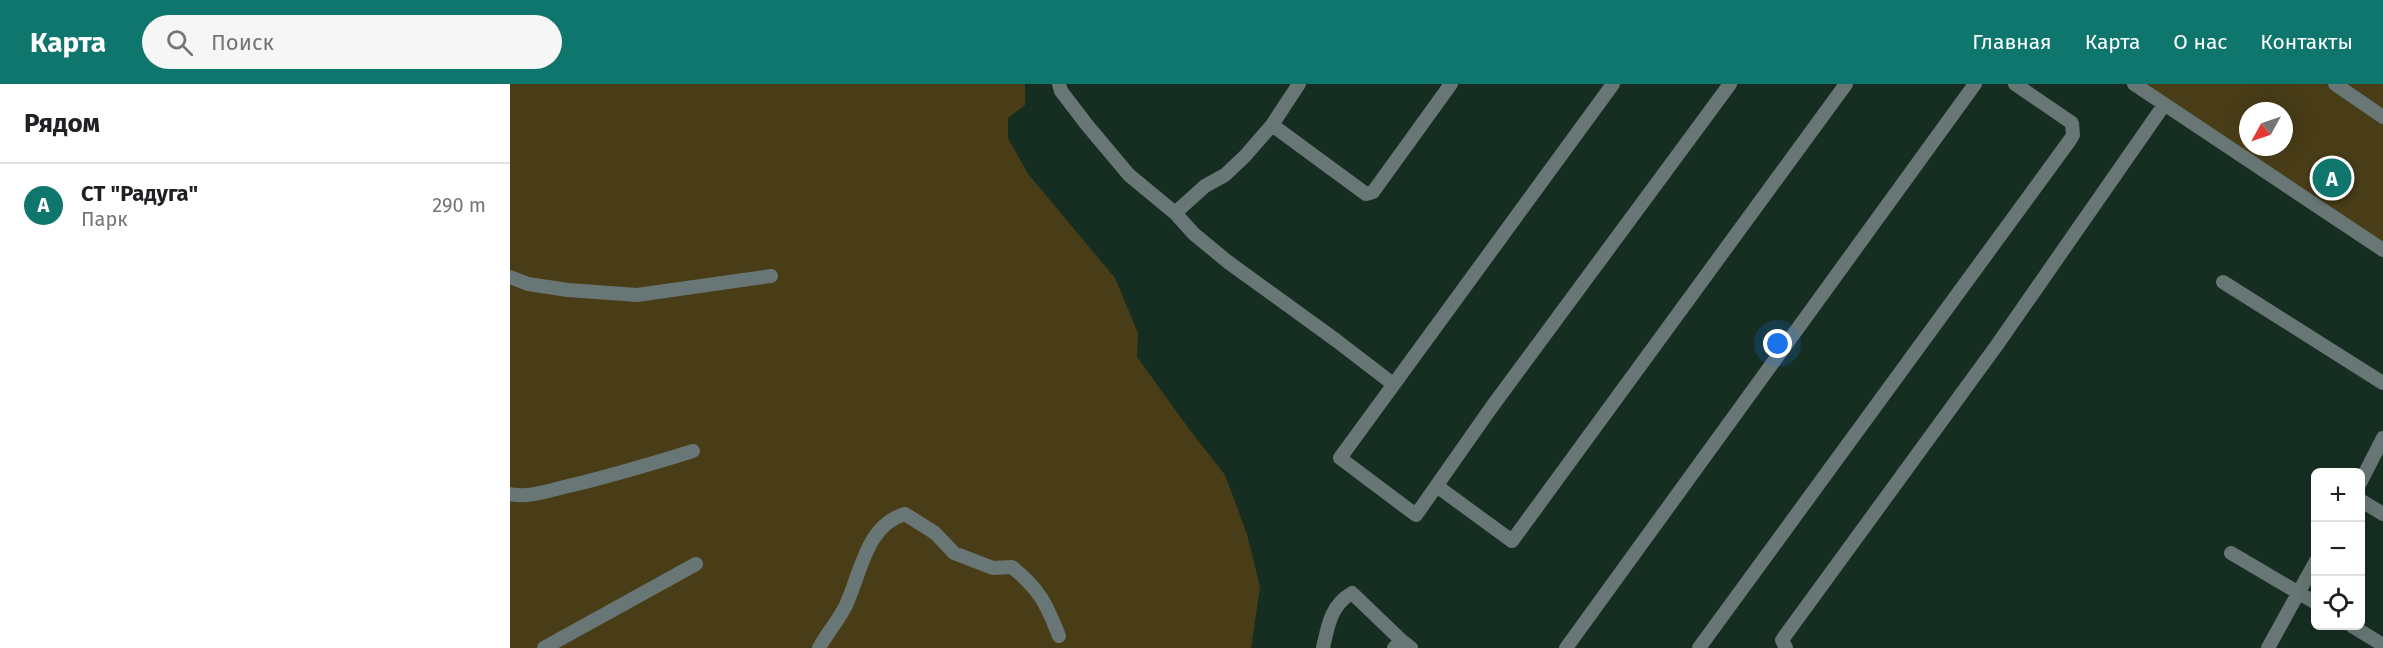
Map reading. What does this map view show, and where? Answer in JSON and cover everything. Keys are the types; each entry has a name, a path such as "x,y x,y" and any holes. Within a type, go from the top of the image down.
{"lane":[{"path":"1059,84 1061,91 1087,125 1129,175 1175,213 1194,234 1392,384"},
{"path":"1175,213 1205,186 1225,175 1272,125 1299,84"},
{"path":"1272,125 1366,194 1373,192 1451,84"},
{"path":"1613,84 1340,458 1416,515 1438,487 1491,408 1730,84"},
{"path":"1438,487 1512,541 1846,84"},
{"path":"1566,648 1975,84"},
{"path":"1699,648 2073,135 2072,123 2015,84"},
{"path":"2134,84 2383,250"},
{"path":"2335,84 2383,117"},
{"path":"1786,648 1782,640 1997,345 2164,105"},
{"path":"510,277 528,284 568,290 638,295 771,276"},
{"path":"2223,282 2383,383"},
{"path":"2365,475 2383,438"},
{"path":"510,494 539,493 617,475 693,451"},
{"path":"2365,502 2383,513"},
{"path":"819,648 839,620 868,545 894,517 905,514 935,533 954,553 993,568 1012,567 1034,585 1049,610 1059,636"},
{"path":"2231,553 2311,600"},
{"path":"544,648 583,624 696,564"},
{"path":"2268,648 2311,569"},
{"path":"1323,648 1331,614 1340,601 1352,593 1402,645"},
{"path":"2359,630 2383,645"}],"shaded area":[{"path":"510,84 1025,84 1025,105 1008,118 1008,138 1028,174 1115,278 1138,333 1137,357 1225,475 1247,534 1260,587 1251,648 510,648"},
{"path":"2146,84 2326,84 2383,122 2383,245 2250,156 2293,156 2293,102 2239,102 2239,148"},
{"path":"2347,84 2383,84 2383,109"}],"place":[{"name":"СТ \"Радуга\"","path":"2332,178"}]}
